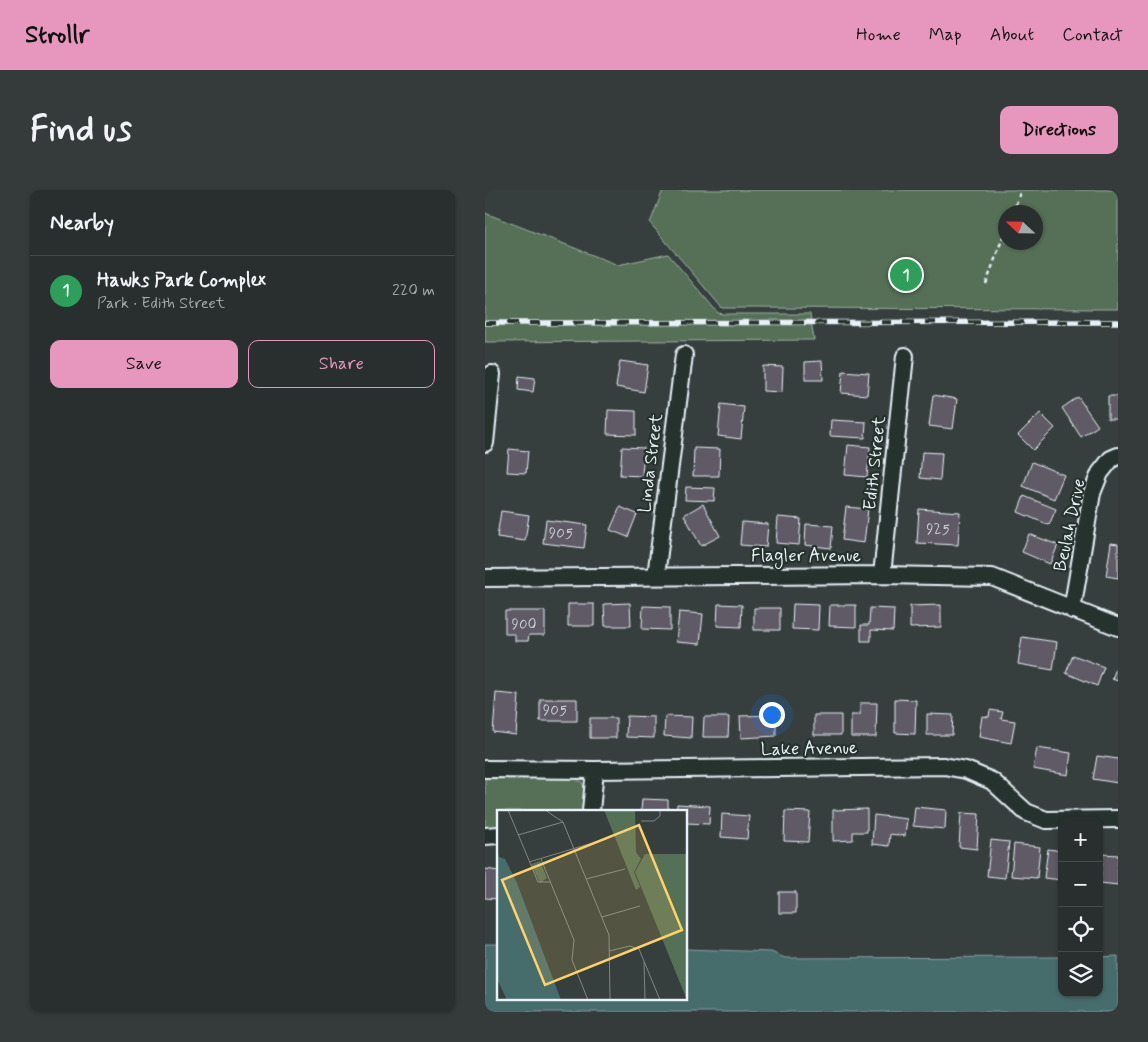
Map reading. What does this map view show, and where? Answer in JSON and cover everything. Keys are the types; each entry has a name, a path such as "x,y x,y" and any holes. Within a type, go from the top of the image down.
{"street":[{"name":"Linda Street","path":"656,576 684,355"},
{"name":"Edith Street","path":"882,575 905,356"},
{"path":"485,443 492,374"},
{"name":"Beulah Drive","path":"1072,610 1093,493 1100,473 1111,459 1118,456"},
{"name":"Flagler Avenue","path":"485,578 882,575 991,577 1118,627"},
{"name":"Lake Avenue","path":"485,769 595,770 943,766 965,770 992,781 1026,812 1047,820 1118,819"},
{"path":"591,810 595,770"}],"path":[{"path":"1016,205 1021,190"},
{"path":"986,284 998,250"}],"green space":[{"path":"663,190 1118,190 1118,309 722,308 650,223"},
{"path":"485,213 618,265 668,254 718,313 810,314 814,340 485,342"},
{"path":"485,776 570,776 582,782 588,800 584,810 497,810 497,830 485,831"}],"water":[{"path":"485,944 497,944 497,1000 687,1000 687,949 771,952 785,958 1058,957 1058,997 1103,997 1103,957 1118,956 1118,1012 485,1012"}],"building":[{"path":"620,361 648,365 644,392 616,387"},
{"path":"822,361 823,380 805,380 805,362"},
{"path":"763,366 783,367 782,392 763,391"},
{"path":"843,371 869,373 867,395 841,393"},
{"path":"519,376 535,378 533,392 518,390"},
{"path":"933,395 957,399 953,429 929,426"},
{"path":"1108,396 1118,396 1118,419 1108,419"},
{"path":"1078,397 1098,426 1081,437 1062,408"},
{"path":"721,404 744,407 741,439 718,436"},
{"path":"608,410 636,411 636,435 607,434"},
{"path":"1040,413 1055,428 1033,450 1018,435"},
{"path":"831,420 866,422 865,438 830,436"},
{"path":"848,445 870,447 867,477 845,475"},
{"path":"622,447 644,448 642,476 620,475"},
{"path":"694,448 720,449 719,476 693,476"},
{"path":"509,449 528,451 526,473 507,472"},
{"path":"922,452 942,453 940,480 920,478"},
{"path":"1032,462 1064,475 1054,499 1023,486"},
{"path":"686,487 715,488 714,501 685,500"},
{"path":"1024,496 1056,509 1049,525 1018,512"},
{"path":"703,504 720,536 701,546 684,515"},
{"path":"620,507 637,514 628,537 610,530"},
{"path":"846,507 868,509 864,543 842,540"},
{"path":"919,509 960,512 958,545 917,543"},
{"path":"501,511 529,515 525,541 497,537"},
{"path":"778,517 801,519 799,545 776,543"},
{"path":"546,520 587,525 584,548 543,543"},
{"path":"742,522 768,524 766,547 740,545"},
{"path":"806,524 833,526 831,548 805,545"},
{"path":"1029,534 1058,545 1050,564 1022,552"},
{"path":"1111,543 1118,544 1118,578 1106,576"},
{"path":"630,603 631,626 605,626 604,604"},
{"path":"568,604 594,604 594,626 568,626"},
{"path":"718,604 742,605 741,627 717,626"},
{"path":"793,604 819,605 818,630 792,629"},
{"path":"830,605 856,605 856,627 829,626"},
{"path":"941,605 941,627 910,628 910,606"},
{"path":"643,606 670,607 670,630 642,629"},
{"path":"754,608 780,608 780,630 754,630"},
{"path":"870,608 894,609 893,631 871,630 871,641 861,641 861,625 869,625"},
{"path":"505,611 545,611 545,635 529,635 528,641 515,641 515,634 505,634"},
{"path":"679,612 703,614 700,644 676,642"},
{"path":"1022,637 1057,642 1053,670 1018,664"},
{"path":"1073,655 1104,667 1097,686 1066,673"},
{"path":"1118,663 1118,681 1112,679"},
{"path":"496,693 519,695 516,735 493,732"},
{"path":"540,699 577,699 577,721 540,721"},
{"path":"895,699 916,700 915,734 895,733"},
{"path":"860,703 877,703 876,737 851,737 851,715 860,715"},
{"path":"990,710 1003,712 1001,719 1015,721 1011,743 979,737 982,716 989,717"},
{"path":"927,714 953,715 952,735 927,735"},
{"path":"776,715 776,736 741,738 740,716"},
{"path":"814,715 841,715 841,735 814,735"},
{"path":"627,716 654,717 654,738 626,737"},
{"path":"665,716 692,717 691,738 664,736"},
{"path":"704,717 729,717 728,737 703,737"},
{"path":"590,718 616,718 616,738 590,738"},
{"path":"1037,748 1071,753 1068,775 1033,769"},
{"path":"1097,756 1118,759 1118,783 1093,779"},
{"path":"642,799 668,800 668,810 641,810"},
{"path":"677,804 710,806 709,824 687,823 687,810 677,810"},
{"path":"915,807 946,810 945,829 913,826"},
{"path":"867,809 867,832 853,832 853,840 833,841 833,810"},
{"path":"785,811 810,812 808,842 784,841"},
{"path":"961,813 979,814 977,849 959,847"},
{"path":"722,814 749,816 747,839 721,837"},
{"path":"874,815 907,819 905,836 890,834 889,846 872,844"},
{"path":"991,840 1009,842 1005,878 987,876"},
{"path":"1014,844 1040,847 1037,878 1011,876"},
{"path":"1048,849 1058,850 1058,880 1044,878"},
{"path":"1103,854 1118,855 1118,885 1103,883"},
{"path":"485,869 497,871 497,899 485,898"},
{"path":"779,892 796,892 796,913 779,913"}],"railway":[{"path":"485,323 1118,322"}],"place":[{"name":"Hawks Park Complex","path":"906,275"}]}
